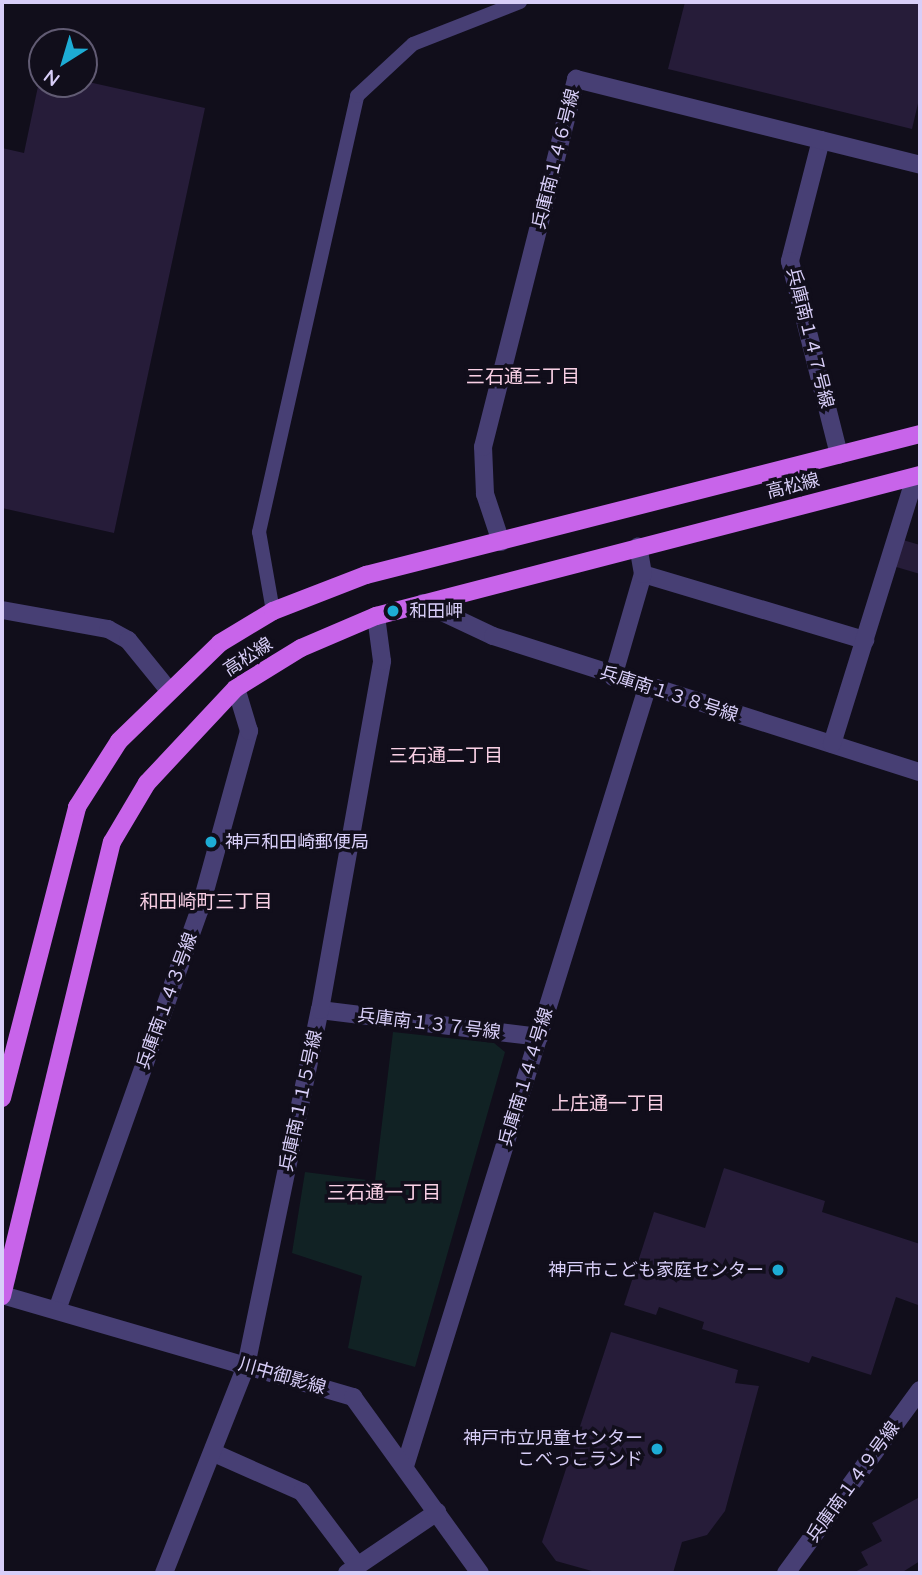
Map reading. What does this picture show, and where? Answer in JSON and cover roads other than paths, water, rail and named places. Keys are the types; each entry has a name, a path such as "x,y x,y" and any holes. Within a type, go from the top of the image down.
{"main road":[{"name":"高松線","path":"2,1098 77,807 118,741 167,688 220,643 273,611 366,575 920,433"},
{"name":"高松線","path":"2,1295 112,842 147,783 236,688 301,648 376,616 638,546 918,476"}],"street":[{"name":"兵庫南１４６号線","path":"501,542 485,494 483,447 576,79 920,165"},
{"name":"兵庫南１４７号線","path":"821,140 790,261 839,454"},
{"path":"832,744 918,476"},
{"path":"613,677 643,574 638,546"},
{"path":"643,574 865,640"},
{"name":"兵庫南１３８号線","path":"423,603 493,636 613,677 920,772"},
{"path":"2,610 108,629 128,640 167,688"},
{"name":"兵庫南１１５号線","path":"164,1573 214,1453 246,1366 320,1010 382,661 376,616"},
{"name":"兵庫南１４３号線","path":"57,1310 200,909 249,731 236,688"},
{"name":"兵庫南１４４号線","path":"405,1466 647,688"},
{"name":"兵庫南１３７号線","path":"320,1010 539,1037"},
{"name":"川中御影線","path":"2,1295 353,1397 480,1573"},
{"name":"兵庫南１４９号線","path":"786,1573 920,1390"},
{"path":"214,1453 302,1493 352,1569 437,1512"}],"lane":[{"path":"273,611 259,532 357,96 413,44 520,2"}],"place":[{"name":"和田岬","path":"393,611"},
{"name":"神戸和田崎郵便局","path":"211,842"},
{"name":"神戸市こども家庭センター","path":"778,1270"},
{"name":"神戸市立児童センター こべっこランド","path":"657,1449"}],"district":[{"name":"三石通三丁目","path":"523,377"},
{"name":"三石通二丁目","path":"446,756"},
{"name":"和田崎町三丁目","path":"206,902"},
{"name":"上庄通一丁目","path":"608,1104"},
{"name":"三石通一丁目","path":"384,1193"}]}
